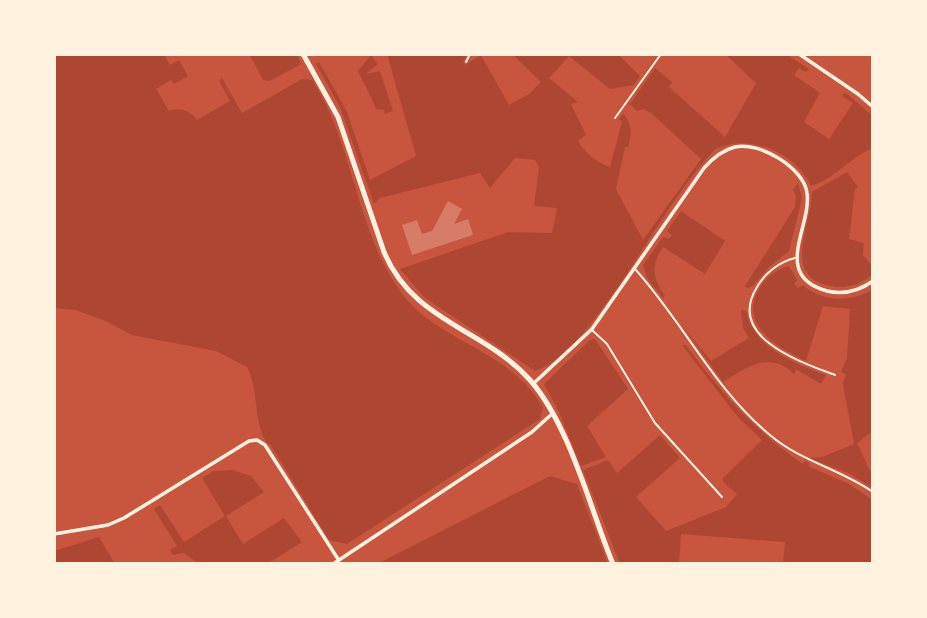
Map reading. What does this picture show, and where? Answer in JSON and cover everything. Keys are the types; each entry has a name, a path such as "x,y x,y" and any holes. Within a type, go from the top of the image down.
{"street":[{"path":"303,54 334,107 384,252 400,282 417,301 510,361 533,384 553,413 613,564"},
{"path":"799,54 873,107"},
{"path":"533,384 592,329 704,168 723,152 744,145 769,154 795,171 804,183 808,195 796,258 803,275 821,289 849,292 873,281"},
{"path":"333,564 532,432 553,413"},
{"path":"54,534 108,525 124,518 249,441 257,440 265,445 338,559"}],"lane":[{"path":"466,62 470,54"},
{"path":"615,118 661,54"},
{"path":"796,258 780,264 761,279 750,301 752,323 774,347 798,361 835,375"},
{"path":"635,268 716,377 757,424 807,459 873,492"},
{"path":"592,329 607,344 655,423 722,496"}],"shaded area":[{"path":"54,54 164,54 170,65 179,60 188,76 174,84 171,80 156,89 169,111 184,110 197,120 230,101 219,81 222,78 242,113 302,79 312,80 338,132 375,244 403,295 436,325 512,372 529,388 543,407 540,419 347,544 329,540 263,436 254,386 247,367 216,351 132,335 106,321 75,310 54,308"},
{"path":"249,54 297,54 301,64 270,81 263,80"},
{"path":"387,54 467,54 463,62 465,65 481,55 509,105 529,94 541,82 512,54 618,54 640,76 634,85 610,89 569,56 549,78 578,102 571,104 586,135 578,141 600,163 610,167 622,122 619,119 623,113 626,117 630,125 630,137 628,147 625,147 616,189 643,240 701,159 651,113 643,109 637,111 630,104 655,68 672,82 669,87 725,137 756,83 725,54 786,54 809,69 806,72 799,68 794,75 820,93 804,122 829,139 853,103 842,96 845,92 873,116 873,148 811,186 794,164 770,149 743,143 716,149 674,201 606,304 582,334 558,357 535,371 425,298 400,269 508,232 552,233 557,208 534,206 539,167 535,160 515,158 490,188 480,173 380,198 374,204 340,107 316,64 319,62 347,112 370,180 416,156"},
{"path":"371,55 378,64 366,74 380,71 393,111 385,114 384,110 376,109 358,71"},
{"path":"847,172 858,187 855,189 849,239 864,243 863,255 870,264 873,260 873,274 854,285 837,287 816,281 807,272 802,248 812,192"},
{"path":"798,183 802,198 789,251 768,268 753,286 747,288 745,286 795,207 796,196 793,190"},
{"path":"681,211 725,241 705,274 663,247 656,260 655,272 665,296 663,298 647,278 643,265 663,237 669,239 672,235 667,231"},
{"path":"789,266 797,280 794,284 798,288 803,285 819,295 837,299 856,297 873,289 873,431 857,443 873,477 873,488 848,473 809,458 822,457 854,444 843,384 846,374 841,372 847,358 850,309 823,306 806,361 773,342 757,324 754,302 759,289 772,274"},
{"path":"741,310 746,311 750,324 766,344 789,359 826,375 821,384 796,369 794,374 776,363 767,362 749,367 723,382 682,325 711,361 749,338 743,328"},
{"path":"595,339 628,389 587,426 606,457 581,466 559,412 544,384 590,340"},
{"path":"682,345 686,345 725,395 769,438 803,464 806,461 810,464 808,466 849,484 873,500 873,564 783,564 785,542 681,534 679,564 620,564 583,470 608,460 617,473 660,435 680,458 636,497 666,531 726,507 737,494 723,482 723,478 762,440 737,416"},
{"path":"232,470 251,476 264,492 226,516 243,544 284,518 302,542 267,564 199,564 184,553 173,555 170,550 177,546 154,509 160,505 184,542 225,516 202,478 214,471"},
{"path":"550,476 577,484 608,564 377,564"},
{"path":"99,537 115,564 54,564 54,551"}],"building":[{"path":"448,201 462,209 454,224 468,219 473,235 412,255 402,225 417,220 422,234 432,231"}]}
